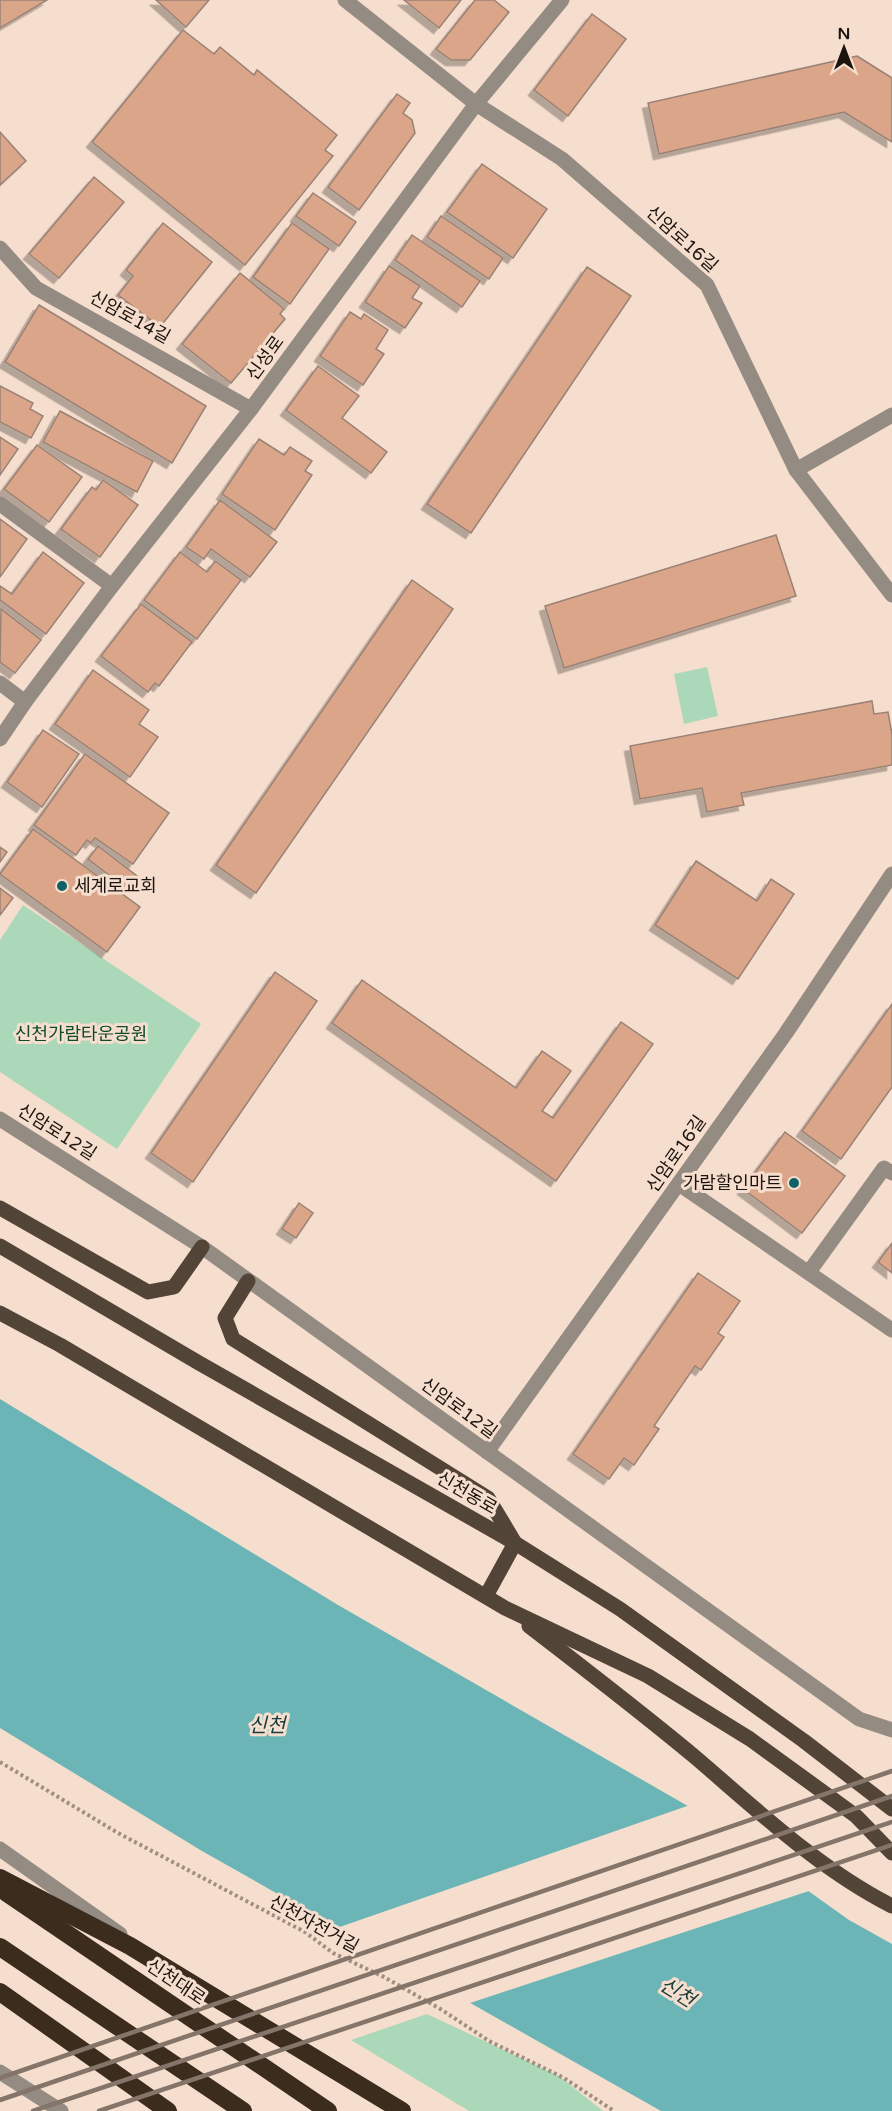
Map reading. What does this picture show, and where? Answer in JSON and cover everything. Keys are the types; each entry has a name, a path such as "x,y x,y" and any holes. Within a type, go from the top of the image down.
{"highway":[{"path":"0,1878 130,1946 402,2111"},
{"name":"신천대로","path":"0,1888 328,2111"},
{"path":"0,1947 243,2111"},
{"path":"0,1992 168,2111"}],"main road":[{"path":"0,1208 148,1292 174,1287 202,1247"},
{"name":"신천동로","path":"0,1246 199,1363 515,1543 620,1609 804,1741 892,1809"},
{"path":"248,1281 225,1318 233,1338 488,1498 515,1543 486,1596"},
{"path":"0,1313 506,1608 648,1676 750,1739 856,1816 892,1853"},
{"path":"506,1608 655,1723 796,1842 873,1896 892,1906"}],"street":[{"name":"신암로16길","path":"345,0 476,104 562,159 707,285 796,470 892,595"},
{"name":"신성로","path":"0,739 112,586 251,408 476,104 562,0"},
{"name":"신암로14길","path":"0,248 36,288 251,408"},
{"path":"796,470 892,415"},
{"path":"0,504 112,586"},
{"path":"0,683 25,702"},
{"name":"신암로16길","path":"487,1452 786,1033 892,874"},
{"name":"신암로12길","path":"0,1119 202,1247 859,1719 892,1730"},
{"path":"809,1272 884,1168 892,1173"},
{"path":"679,1184 892,1330"},
{"path":"0,1849 179,1975"},
{"path":"0,2072 61,2111"}],"path":[{"name":"신천자전거길","path":"0,1762 118,1833 305,1932 333,1953 432,2004 489,2041 564,2078 614,2111"}],"green space":[{"path":"707,667 718,716 684,724 674,674"},
{"name":"신천가람타운공원","path":"23,905 201,1024 117,1149 0,1072 0,940"},
{"path":"427,2014 559,2076 603,2111 469,2111 351,2040"}],"water":[{"name":"신천","path":"0,1399 338,1605 693,1809 849,1920 892,1944 892,2111 661,2111 202,1851 0,1728"}],"pier":[{"path":"690,1805 812,1890 467,2004 334,1929"}],"building":[{"path":"0,0 47,0 0,28"},
{"path":"156,0 209,0 186,27"},
{"path":"404,0 461,0 439,28"},
{"path":"475,0 494,0 509,12 470,60 451,60 436,49"},
{"path":"592,14 626,39 568,116 534,90"},
{"path":"183,30 214,54 220,47 254,75 257,70 337,135 325,150 333,156 245,265 92,142"},
{"path":"857,56 892,78 892,142 844,112 659,154 648,103"},
{"path":"397,94 410,103 403,113 412,120 415,133 359,210 328,187"},
{"path":"0,132 26,161 0,185"},
{"path":"482,164 547,209 513,258 447,212"},
{"path":"94,177 124,202 59,278 29,254"},
{"path":"313,193 356,222 339,246 296,216"},
{"path":"441,216 503,258 489,279 427,237"},
{"path":"163,223 212,262 160,327 118,295 133,276 126,270"},
{"path":"292,223 329,249 290,304 253,277"},
{"path":"412,235 480,281 462,307 395,260"},
{"path":"389,266 420,286 412,298 422,303 405,328 365,302"},
{"path":"587,267 631,296 471,533 427,504"},
{"path":"240,273 284,309 280,314 285,319 231,383 182,344"},
{"path":"39,305 206,406 172,463 5,362"},
{"path":"350,312 361,319 364,314 388,330 376,349 384,354 363,385 320,356"},
{"path":"318,366 359,396 342,418 387,452 371,473 286,410"},
{"path":"0,386 33,403 30,409 43,416 31,438 0,422"},
{"path":"60,411 153,461 137,492 43,442"},
{"path":"0,437 18,449 0,475"},
{"path":"259,439 284,455 290,447 312,461 305,471 312,475 275,530 222,494"},
{"path":"37,445 82,477 49,522 4,489"},
{"path":"103,480 138,505 100,557 61,529 92,487 96,490"},
{"path":"220,500 277,542 250,577 211,549 204,559 186,547"},
{"path":"0,519 27,539 0,577"},
{"path":"776,535 796,596 564,668 545,606"},
{"path":"43,552 84,583 46,634 0,600 0,586 12,594"},
{"path":"180,552 207,572 215,561 241,580 197,639 144,600"},
{"path":"412,580 453,609 256,893 216,865"},
{"path":"141,604 192,642 159,686 155,683 148,692 101,656"},
{"path":"1,609 41,640 15,673 0,662"},
{"path":"93,670 149,710 139,724 158,737 130,777 55,724"},
{"path":"872,701 874,714 888,712 892,734 892,765 741,793 744,805 707,812 702,788 640,799 630,746"},
{"path":"43,730 79,754 42,807 7,782"},
{"path":"85,754 169,813 133,864 95,838 91,843 87,840 76,855 34,825"},
{"path":"33,829 140,907 107,952 0,874"},
{"path":"98,846 137,876 127,889 88,859"},
{"path":"0,847 7,852 0,862"},
{"path":"696,861 757,901 771,879 794,894 738,979 655,925"},
{"path":"0,888 13,898 0,915"},
{"path":"275,972 317,1001 193,1182 151,1153"},
{"path":"362,980 516,1088 542,1051 571,1071 542,1111 553,1118 621,1022 653,1044 556,1181 332,1023"},
{"path":"892,1004 892,1087 841,1159 802,1131"},
{"name":"가람할인마트","path":"785,1132 845,1176 802,1233 743,1189"},
{"path":"299,1203 313,1213 296,1238 282,1229"},
{"path":"892,1243 892,1273 878,1262"},
{"path":"698,1273 740,1301 718,1333 724,1337 701,1370 695,1366 654,1426 659,1429 634,1465 624,1458 609,1479 573,1454"}],"railway":[{"path":"0,2078 892,1771"},
{"path":"0,2100 892,1796"},
{"path":"33,2111 892,1822"},
{"path":"99,2111 892,1845"}],"place":[{"name":"세계로교회","path":"62,886"},
{"name":"가람할인마트","path":"794,1183"}]}
